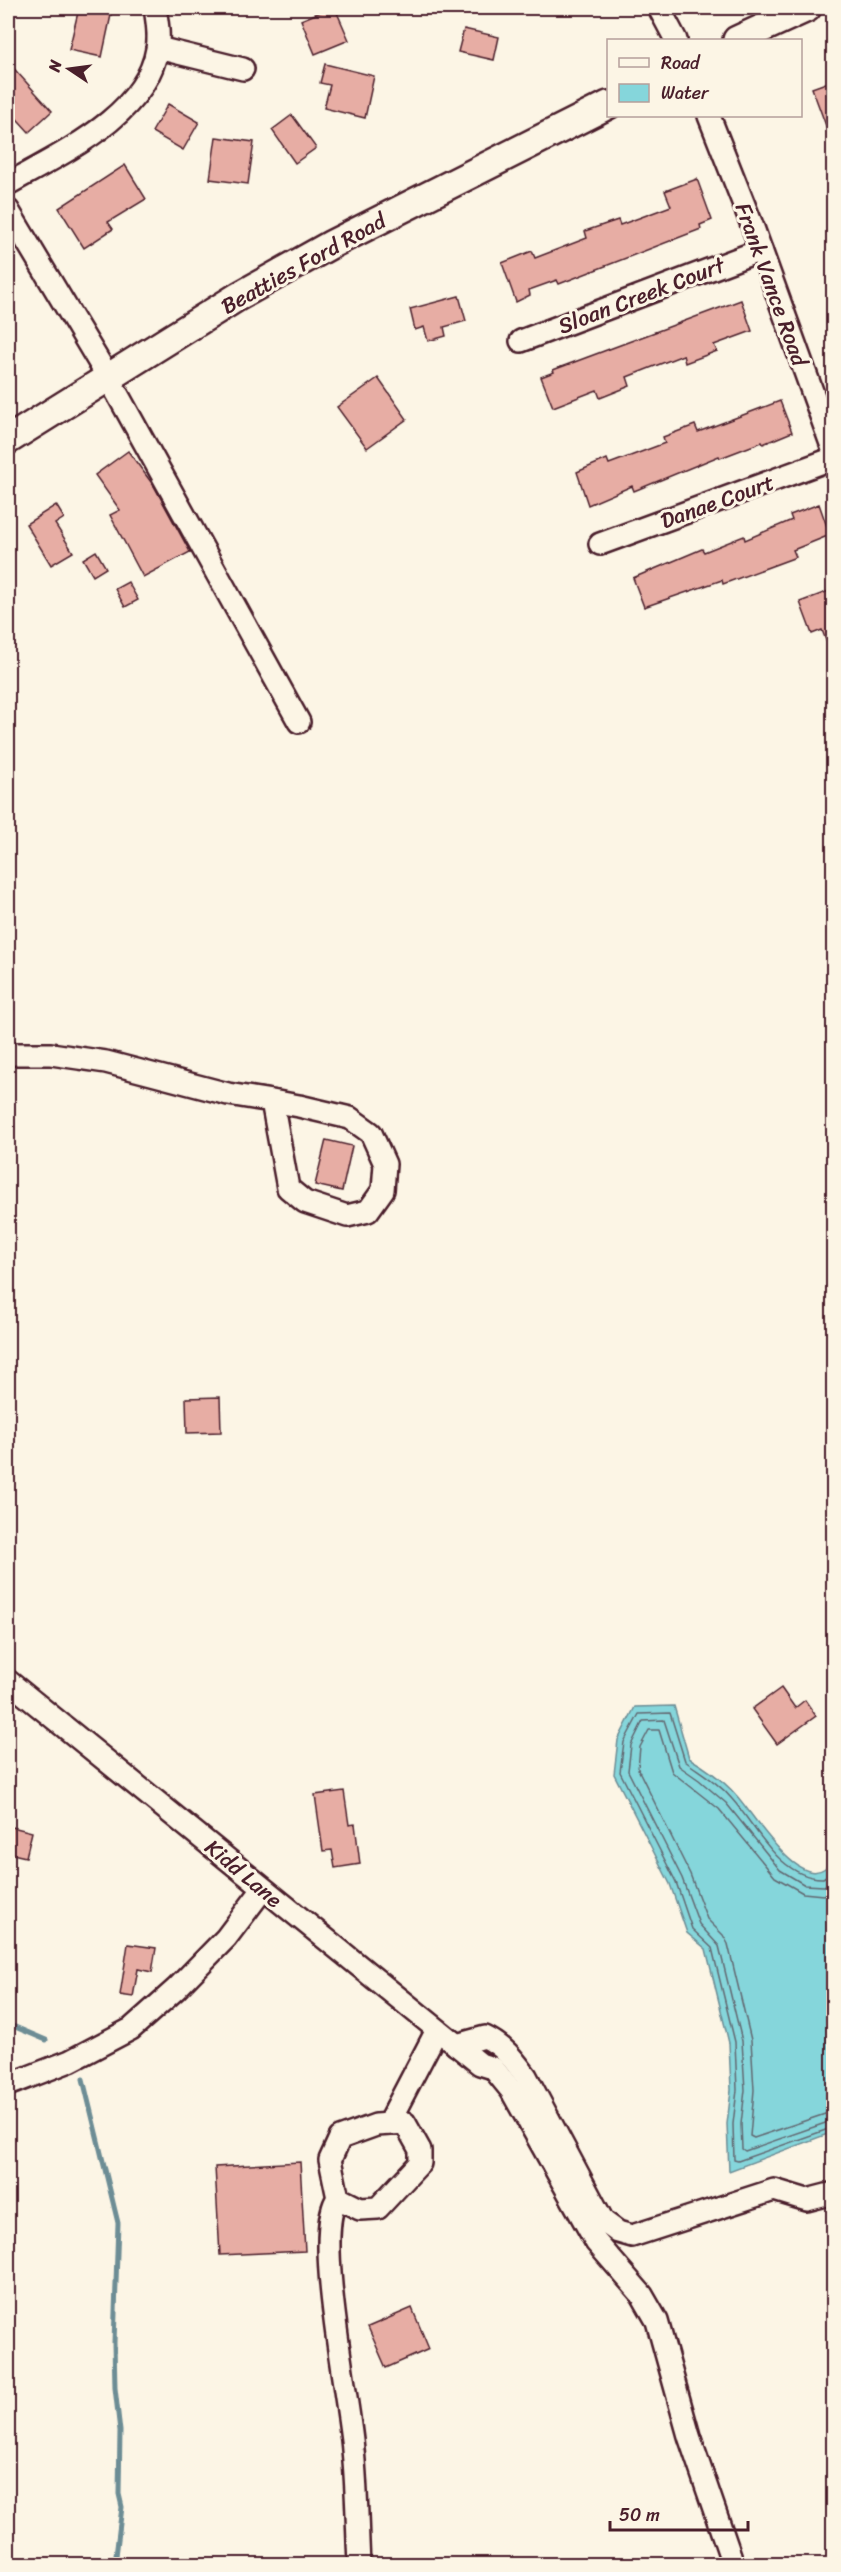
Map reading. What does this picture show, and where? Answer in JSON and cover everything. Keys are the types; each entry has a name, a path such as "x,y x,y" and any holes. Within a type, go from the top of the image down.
{"main road":[{"path":"739,39 807,8"},
{"name":"Beatties Ford Road","path":"8,440 108,377 332,244 607,106"}],"street":[{"path":"8,184 91,136 132,100 153,64 158,48 155,8"},
{"path":"659,8 675,39"},
{"path":"158,48 243,69"},
{"name":"Frank Vance Road","path":"709,117 761,250 834,452"},
{"path":"8,210 108,377 298,722"},
{"name":"Sloan Creek Court","path":"521,341 761,250"},
{"name":"Danae Court","path":"600,544 834,458"},
{"path":"8,1054 51,1054 106,1062 228,1094 272,1101 350,1118 371,1132 384,1164 383,1190 368,1211 347,1216 305,1202 288,1188 272,1101"},
{"name":"Kidd Lane","path":"8,1681 437,2030 480,2064 493,2068 511,2090 596,2242 642,2295 657,2321 689,2436 733,2565"},
{"path":"8,2085 70,2061 130,2029 176,1989 218,1946 263,1889"},
{"path":"388,2124 437,2030"},
{"path":"456,2045 485,2037 500,2044 510,2055 526,2076 603,2221 618,2232 632,2236 774,2190 807,2200 834,2193"},
{"path":"405,2123 420,2150 420,2163 378,2208 360,2209 338,2198 330,2160 340,2138 358,2130 405,2123"},
{"path":"338,2198 333,2204 329,2249 332,2296 353,2450 359,2565"}],"water":[{"path":"674,1706 689,1758 731,1790 782,1852 809,1871 822,1870 833,1858 833,2132 729,2171 727,2124 731,2090 729,2043 706,1949 687,1933 670,1884 614,1774 618,1740 635,1707"}],"building":[{"path":"79,8 111,15 102,57 69,50"},
{"path":"335,8 349,40 315,54 301,20"},
{"path":"464,29 499,37 494,60 458,52"},
{"path":"8,62 52,111 29,132 8,109"},
{"path":"325,64 374,76 365,118 324,108 330,85 320,83"},
{"path":"834,80 834,141 832,142 812,88"},
{"path":"168,104 199,122 183,150 152,132"},
{"path":"292,115 316,148 295,163 272,130"},
{"path":"216,137 254,142 248,184 210,179"},
{"path":"125,165 146,199 108,222 113,229 84,248 59,208"},
{"path":"697,179 712,220 700,225 701,229 559,284 557,280 529,290 530,295 516,302 502,263 532,251 535,258 587,238 585,231 618,220 620,225 671,206 665,191"},
{"path":"459,296 466,321 444,327 446,336 428,341 424,327 415,330 410,309"},
{"path":"741,300 752,331 714,345 717,351 685,363 683,355 627,377 630,386 600,398 597,390 553,407 541,377 554,372 553,370"},
{"path":"378,378 407,419 367,448 337,407"},
{"path":"780,401 792,432 763,444 762,442 720,458 719,456 634,491 632,486 588,505 577,472 607,459 609,464 665,443 663,437 695,425 698,432"},
{"path":"128,451 154,486 190,552 143,577 110,515 120,510 95,475"},
{"path":"819,504 830,535 793,550 796,557 723,584 722,580 644,607 633,578 702,549 704,552 744,536 745,540 792,520 790,515"},
{"path":"56,505 64,518 55,524 73,552 51,565 26,524"},
{"path":"96,551 106,568 93,576 83,559"},
{"path":"128,582 138,600 125,607 115,589"},
{"path":"834,589 834,655 832,656 822,630 812,634 800,602"},
{"path":"326,1140 352,1146 342,1191 315,1185"},
{"path":"220,1397 221,1432 187,1433 186,1398"},
{"path":"781,1688 795,1708 805,1700 816,1716 777,1744 752,1709"},
{"path":"344,1791 349,1825 355,1824 360,1864 335,1868 332,1850 323,1851 315,1795"},
{"path":"8,1826 32,1832 26,1857 8,1853"},
{"path":"128,1944 156,1948 152,1972 138,1969 133,1997 120,1995"},
{"path":"300,2162 305,2251 220,2255 215,2167"},
{"path":"412,2308 429,2349 386,2368 368,2327"}],"waterway":[{"path":"8,2024 46,2040"},
{"path":"83,2079 118,2223 114,2343 115,2388 120,2431 119,2494 122,2507 115,2564"}]}
